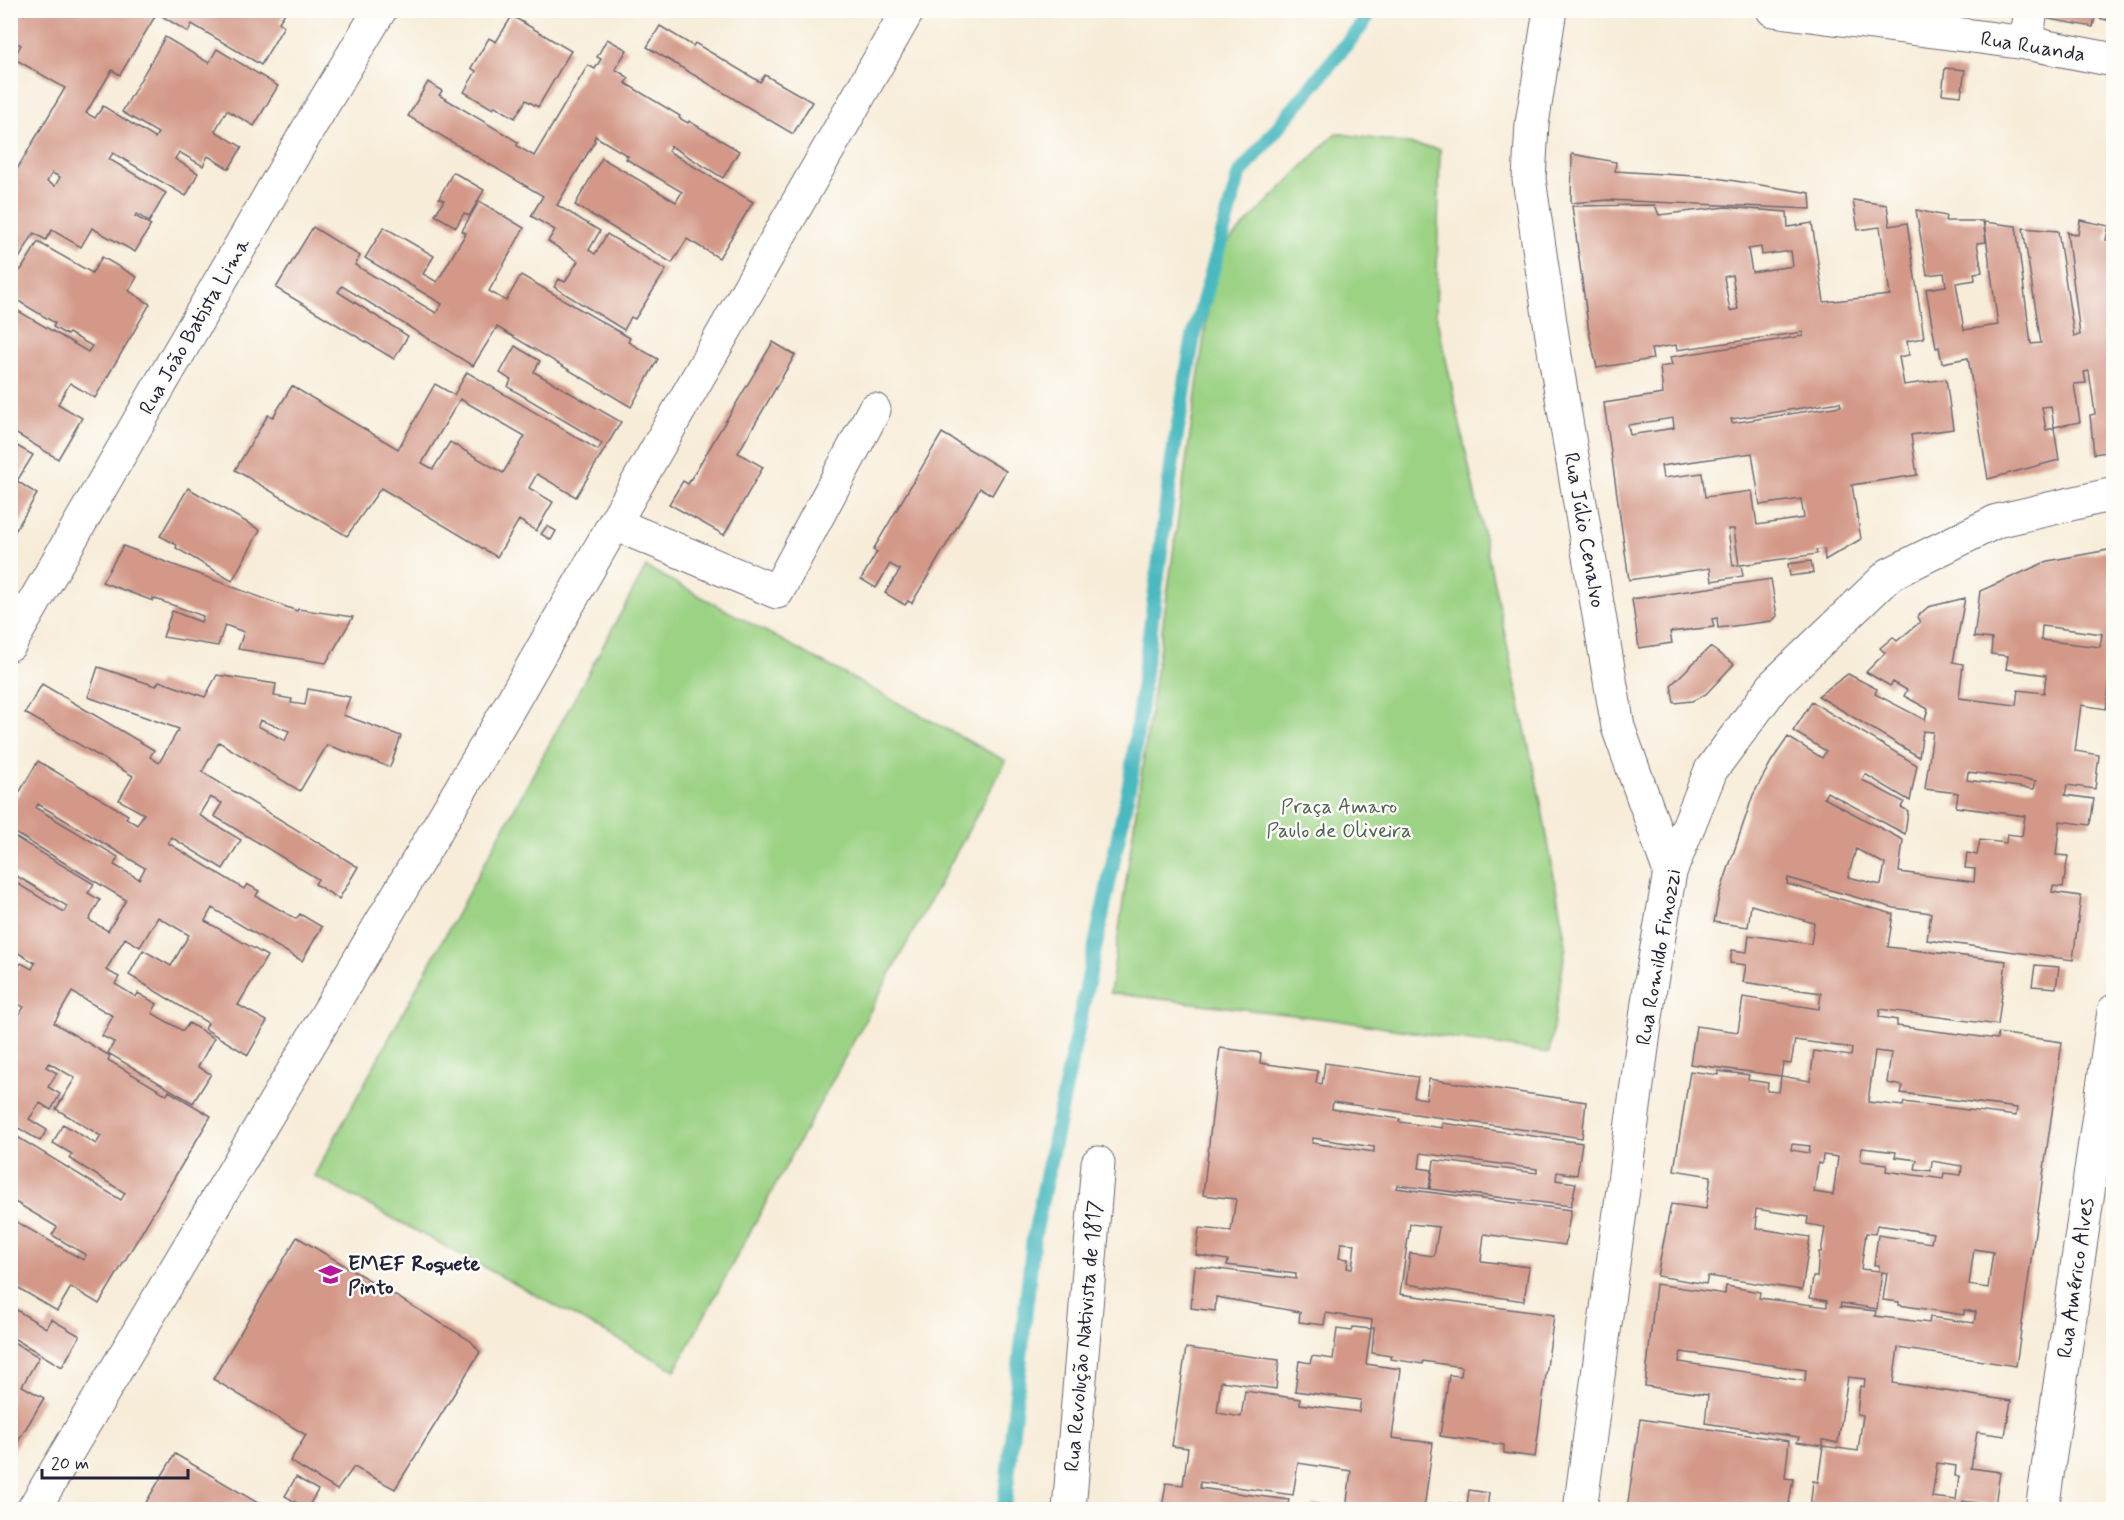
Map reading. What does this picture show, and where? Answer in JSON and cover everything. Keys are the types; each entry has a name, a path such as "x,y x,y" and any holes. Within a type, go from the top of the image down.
{"street":[{"name":"Rua João Batista Lima","path":"10,644 380,10"},
{"path":"33,1509 507,711 908,10"},
{"name":"Rua Júlio Cenalvo","path":"1550,10 1532,124 1528,179 1555,356 1618,727 1670,872"},
{"path":"2026,43 2031,10"},
{"name":"Rua Ruanda","path":"1791,12 2026,43 2114,60"},
{"path":"615,524 777,592 874,410"},
{"name":"Rua Romildo Finozzi","path":"1580,1509 1650,988 1670,872 1711,770 1774,684 1890,574 1997,521 2114,494"},
{"name":"Rua Américo Alves","path":"2042,1509 2114,1011"},
{"name":"Rua Revolução Nativista de 1817","path":"1069,1509 1098,1163"}],"green space":[{"name":"Praça Amaro Paulo de Oliveira","path":"1336,133 1440,149 1436,313 1541,803 1566,945 1549,1053 1335,1020 1110,993 1216,254"},
{"path":"646,567 1006,761 675,1370 314,1176"}],"building":[{"path":"10,10 287,10 279,22 284,26 261,65 192,24 188,32 157,13 120,75 112,70 86,113 95,118 103,106 155,138 158,133 122,112 165,37 209,63 217,49 278,86 254,126 227,110 215,131 242,147 229,169 208,156 203,166 179,152 175,159 198,173 186,196 113,153 109,159 166,193 149,222 137,214 135,216 151,225 135,252 92,228 81,247 52,230 46,240 34,233 14,267 21,270 38,242 92,273 102,257 137,277 129,291 150,304 95,398 70,383 58,404 82,418 58,459 10,430 13,424 10,422 10,306 88,352 92,346 53,327 55,323 10,296 10,181 65,88 13,58 21,45 10,39","holes":["52,173 60,177 55,186 47,182"]},
{"path":"2044,10 2109,10 2107,20 2095,17 2093,27 2043,18"},
{"path":"512,16 571,51 538,107 526,100 515,118 495,106 493,109 464,92 476,71 471,68 489,38 496,42"},
{"path":"660,26 693,46 695,43 760,82 765,75 812,102 793,134 647,47"},
{"path":"607,39 627,50 615,69 629,78 625,83 680,116 679,118 688,123 689,121 739,151 723,178 671,146 668,151 753,202 719,258 687,239 672,263 575,205 602,158 676,202 682,192 626,159 628,156 595,136 595,141 557,205 600,231 589,250 595,254 607,234 666,270 635,319 631,317 624,330 554,287 559,279 565,282 578,261 548,241 555,230 531,216 543,196 408,116 428,82 442,91 439,95 518,142 517,146 534,156 588,65 595,69 601,59 597,57"},
{"path":"1945,68 1965,70 1961,96 1942,94"},
{"path":"1572,154 1616,162 1615,171 1710,177 1810,193 1811,209 1608,200 1571,203"},
{"path":"453,172 484,190 469,216 464,213 456,227 435,215 444,200 439,198"},
{"path":"1853,200 1887,205 1890,226 1907,223 1924,338 1907,341 1909,355 1899,357 1904,385 1946,379 1953,429 1911,435 1917,475 1852,485 1861,539 1825,560 1824,549 1816,550 1817,554 1741,565 1743,576 1712,581 1710,568 1629,580 1604,403 1663,394 1660,367 1672,365 1670,357 1803,336 1803,332 1677,350 1676,345 1651,349 1653,359 1597,368 1589,332 1572,206 1655,205 1659,215 1726,207 1787,212 1788,227 1812,223 1824,302 1890,295 1880,227 1858,230","holes":["1761,247 1762,255 1791,251 1793,266 1752,272 1748,249","1732,275 1738,309 1730,311 1724,277","1840,402 1841,406 1732,423 1731,419","1673,418 1674,428 1630,435 1628,425","1752,453 1760,505 1801,499 1804,518 1757,525 1752,491 1705,497 1702,473 1663,478 1661,466","1728,529 1734,529 1739,565 1733,566"]},
{"path":"479,201 524,228 489,291 506,301 521,275 630,338 628,342 658,359 631,407 497,327 473,366 342,286 338,292 408,336 394,359 276,288 313,227 360,256 355,265 436,313 442,304 365,258 384,227 434,256 423,274 437,282 466,233 462,231"},
{"path":"1916,210 1946,216 1945,221 1983,221 1986,242 1977,243 1982,272 1974,273 1975,280 1956,283 1964,330 1998,325 1984,222 2016,226 2031,344 2041,343 2023,228 2058,231 2074,336 2080,335 2067,232 2078,235 2080,220 2109,226 2106,240 2114,242 2114,451 2094,454 2090,415 2095,414 2089,371 2084,372 2086,383 2074,384 2080,422 2054,427 2051,406 2042,407 2046,430 2054,428 2059,460 1988,479 1968,358 1942,363 1939,347 1936,348 1926,289 1946,286 1944,273 1927,275"},
{"path":"773,342 795,355 738,453 763,467 724,535 669,504 683,481 688,484"},
{"path":"515,346 540,361 534,372 621,422 576,497 537,474 529,488 553,502 536,531 519,520 497,557 381,488 347,536 235,470 268,415 273,417 292,386 398,449 435,384 454,395 467,372 598,450 602,443 508,387 511,380 500,373","holes":["460,399 525,436 503,473 450,442 433,469 422,463"]},
{"path":"942,433 1006,471 992,495 980,488 912,603 908,601 905,605 885,593 900,570 890,564 876,588 861,579 877,552 873,550"},
{"path":"10,442 33,455 17,481 37,494 10,540"},
{"path":"188,488 260,530 232,581 160,536"},
{"path":"547,526 556,531 551,540 541,534"},
{"path":"123,546 297,611 298,609 353,617 326,663 238,649 244,632 225,625 218,646 163,637 172,611 201,622 203,616 102,582"},
{"path":"2114,549 2114,651 2106,709 2081,705 2075,751 2099,755 2095,789 2067,785 2065,795 2094,799 2090,825 2060,821 2056,855 2068,856 2063,887 2053,886 2052,892 2081,896 2073,960 1927,940 1931,913 1894,908 1788,878 1787,884 1893,914 1888,947 2006,961 1998,1025 1880,1009 1879,1017 1897,1020 1897,1026 1997,1039 1998,1033 2062,1042 2016,1366 1898,1348 1893,1383 2011,1401 2005,1436 1977,1432 1971,1468 2000,1472 1995,1505 1963,1501 1962,1509 1810,1509 1813,1481 1818,1482 1823,1446 1797,1442 1799,1437 1705,1423 1708,1395 1645,1386 1656,1284 1725,1294 1726,1286 1760,1292 1759,1298 1827,1307 1827,1301 1810,1298 1813,1277 1817,1277 1819,1252 1821,1252 1825,1227 1807,1224 1808,1217 1756,1209 1755,1217 1757,1217 1756,1228 1810,1237 1802,1290 1708,1276 1706,1284 1657,1276 1671,1204 1706,1209 1711,1176 1674,1170 1690,1071 1718,1075 1718,1071 1749,1075 1748,1080 1768,1083 1767,1091 1779,1092 1781,1076 1690,1064 1696,1026 1738,1032 1743,997 1819,1009 1821,993 1743,982 1746,965 1730,963 1732,950 1747,952 1749,935 1811,944 1814,923 1751,905 1748,927 1714,922 1719,896 1753,795 1771,762 1788,737 1822,758 1826,751 1793,731 1812,702 1917,765 1910,801 1865,774 1862,780 1904,802 1901,807 1908,811 1905,834 1827,792 1824,798 1903,840 1899,872 1974,882 1975,869 1965,868 1967,853 1977,855 1980,840 2006,843 2007,834 2022,836 2025,816 1956,807 1958,793 1925,789 1933,732 1923,731 1919,757 1818,696 1848,674 1877,689 1875,694 1925,720 1928,709 1904,696 1907,690 1893,682 1890,686 1866,672 1885,653 1880,648 1893,637 1897,641 1920,622 1917,617 1928,607 1965,598 1953,662 1963,664 1959,698 2016,705 2018,690 2044,693 2046,675 2006,669 2008,656 1991,654 1992,639 1974,637 1980,591 2048,561","holes":["2042,626 2102,634 2100,647 2041,640","1968,772 2036,781 2034,789 1967,780","1856,849 1885,864 1881,885 1848,877","1795,1040 1852,1048 1851,1056 1814,1051 1810,1081 1781,1076 1783,1063 1791,1064","1875,1051 1891,1053 1887,1083 1903,1086 1901,1093 2017,1108 2016,1116 1904,1102 1903,1106 1868,1102","1792,1144 1810,1146 1809,1153 1791,1150","1862,1148 1896,1152 1895,1157 1917,1160 1915,1169 1931,1171 1932,1161 1962,1166 1961,1175 1944,1173 1943,1179 1886,1171 1887,1164 1860,1161","1823,1155 1838,1157 1833,1195 1814,1192 1818,1163 1822,1164","1877,1225 1933,1233 1931,1243 1878,1235 1874,1265 1879,1265 1879,1271 1861,1269 1866,1233 1875,1234","1974,1249 1993,1252 1988,1288 1969,1285","1882,1272 1887,1273 1883,1300 1899,1302 1899,1305 1964,1315 1964,1310 1976,1312 1974,1323 1930,1317 1929,1323 1875,1316 1876,1311 1840,1307 1841,1303 1877,1309","1681,1352 1806,1370 1805,1381 1679,1362","1848,1377 1865,1379 1864,1387 1860,1386 1857,1414 1863,1415 1858,1451 1823,1446 1823,1440 1838,1443","1937,1463 1956,1466 1955,1476 1959,1476 1956,1500 1932,1497"]},
{"path":"1811,561 1813,573 1790,576 1788,564"},
{"path":"1771,579 1777,616 1772,621 1718,628 1717,618 1712,619 1714,627 1670,632 1672,643 1639,648 1632,599"},
{"path":"1710,647 1734,664 1706,694 1692,701 1674,703 1671,685"},
{"path":"98,667 156,686 159,681 205,697 217,675 276,684 274,696 292,699 291,703 305,705 308,689 350,697 343,715 401,736 390,767 327,745 300,791 219,742 202,772 358,867 339,899 315,884 318,879 214,816 222,803 210,797 199,815 241,840 223,869 171,837 168,843 244,889 247,884 259,891 256,896 296,919 300,914 322,927 302,961 212,908 205,921 267,956 238,1005 267,1021 248,1055 205,1029 208,1023 129,975 143,950 171,966 189,935 158,917 140,947 125,938 106,970 119,977 115,984 136,997 138,993 157,1004 152,1013 183,1031 189,1023 214,1038 198,1067 211,1074 193,1103 108,1053 114,1042 102,1036 113,1016 72,992 54,1023 110,1056 108,1060 167,1095 169,1091 211,1116 99,1304 71,1287 57,1311 10,1283 10,1218 83,1260 86,1255 52,1235 57,1227 10,1199 11,1133 121,1200 125,1193 69,1158 72,1154 53,1143 63,1124 96,1144 101,1136 56,1109 75,1078 49,1063 46,1067 57,1073 48,1087 60,1094 51,1110 40,1103 29,1119 47,1130 40,1141 10,1123 10,1052 16,1043 10,1039 10,1029 24,1007 10,1000 10,963 18,968 21,963 32,969 35,963 10,948 10,879 64,912 67,906 10,872 10,834 94,884 88,893 100,900 89,920 108,931 126,900 10,830 10,799 12,796 15,798 19,793 38,761 128,815 126,818 137,825 144,814 119,800 133,776 25,713 42,684 154,750 150,757 159,763 179,729 88,697","holes":["260,720 289,731 285,741 258,726","38,804 145,868 139,879 114,865 118,857 36,808"]},
{"path":"2035,965 2059,967 2056,988 2032,986"},
{"path":"1220,1048 1261,1053 1260,1063 1318,1071 1316,1083 1322,1084 1325,1063 1418,1077 1414,1097 1426,1099 1429,1079 1586,1102 1582,1138 1333,1102 1332,1109 1400,1119 1399,1122 1442,1128 1442,1123 1582,1143 1577,1175 1557,1172 1556,1180 1576,1183 1571,1206 1430,1189 1434,1160 1537,1173 1537,1169 1421,1153 1419,1168 1432,1170 1429,1189 1397,1185 1396,1188 1571,1210 1565,1245 1484,1234 1481,1261 1529,1267 1524,1301 1406,1284 1410,1253 1434,1256 1439,1227 1410,1224 1400,1294 1554,1315 1535,1457 1504,1453 1504,1445 1440,1436 1449,1375 1461,1376 1462,1367 1390,1359 1391,1356 1372,1353 1374,1328 1371,1328 1372,1320 1326,1313 1324,1325 1299,1322 1300,1312 1216,1297 1215,1311 1191,1308 1195,1266 1296,1279 1296,1274 1227,1265 1228,1260 1196,1255 1199,1228 1231,1231 1236,1199 1203,1195","holes":["1313,1138 1374,1147 1374,1152 1312,1143","1341,1243 1355,1244 1352,1269 1347,1268 1348,1259 1339,1258"]},
{"path":"297,1237 471,1341 480,1352 395,1489 354,1467 337,1490 290,1461 306,1435 213,1379"},
{"path":"10,1306 46,1328 51,1319 80,1336 62,1367 10,1336"},
{"path":"1353,1327 1371,1329 1366,1364 1401,1369 1392,1438 1433,1443 1424,1509 1346,1509 1351,1471 1298,1463 1293,1495 1200,1482 1200,1488 1289,1500 1287,1509 1162,1509 1166,1483 1183,1485 1188,1448 1172,1446 1186,1348 1279,1360 1276,1389 1221,1381 1217,1413 1241,1417 1245,1391 1300,1399 1300,1404 1359,1412 1361,1400 1295,1391 1299,1361 1310,1363 1312,1356 1333,1359 1337,1329 1352,1331"},
{"path":"10,1340 39,1357 22,1386 44,1398 10,1455"},
{"path":"1640,1419 1789,1441 1785,1478 1793,1479 1788,1509 1627,1509"},
{"path":"175,1454 268,1509 142,1509"},
{"path":"296,1477 318,1490 307,1509 285,1496"},
{"path":"1469,1490 1489,1493 1487,1509 1447,1509 1448,1503 1467,1505"},
{"path":"1312,1504 1345,1508 1345,1509 1312,1509"}],"waterway":[{"path":"1004,1510 1033,1241 1131,777 1173,456 1193,339 1239,175 1362,25 1371,10"}],"place":[{"name":"EMEF Roquete Pinto","path":"330,1275"}]}
